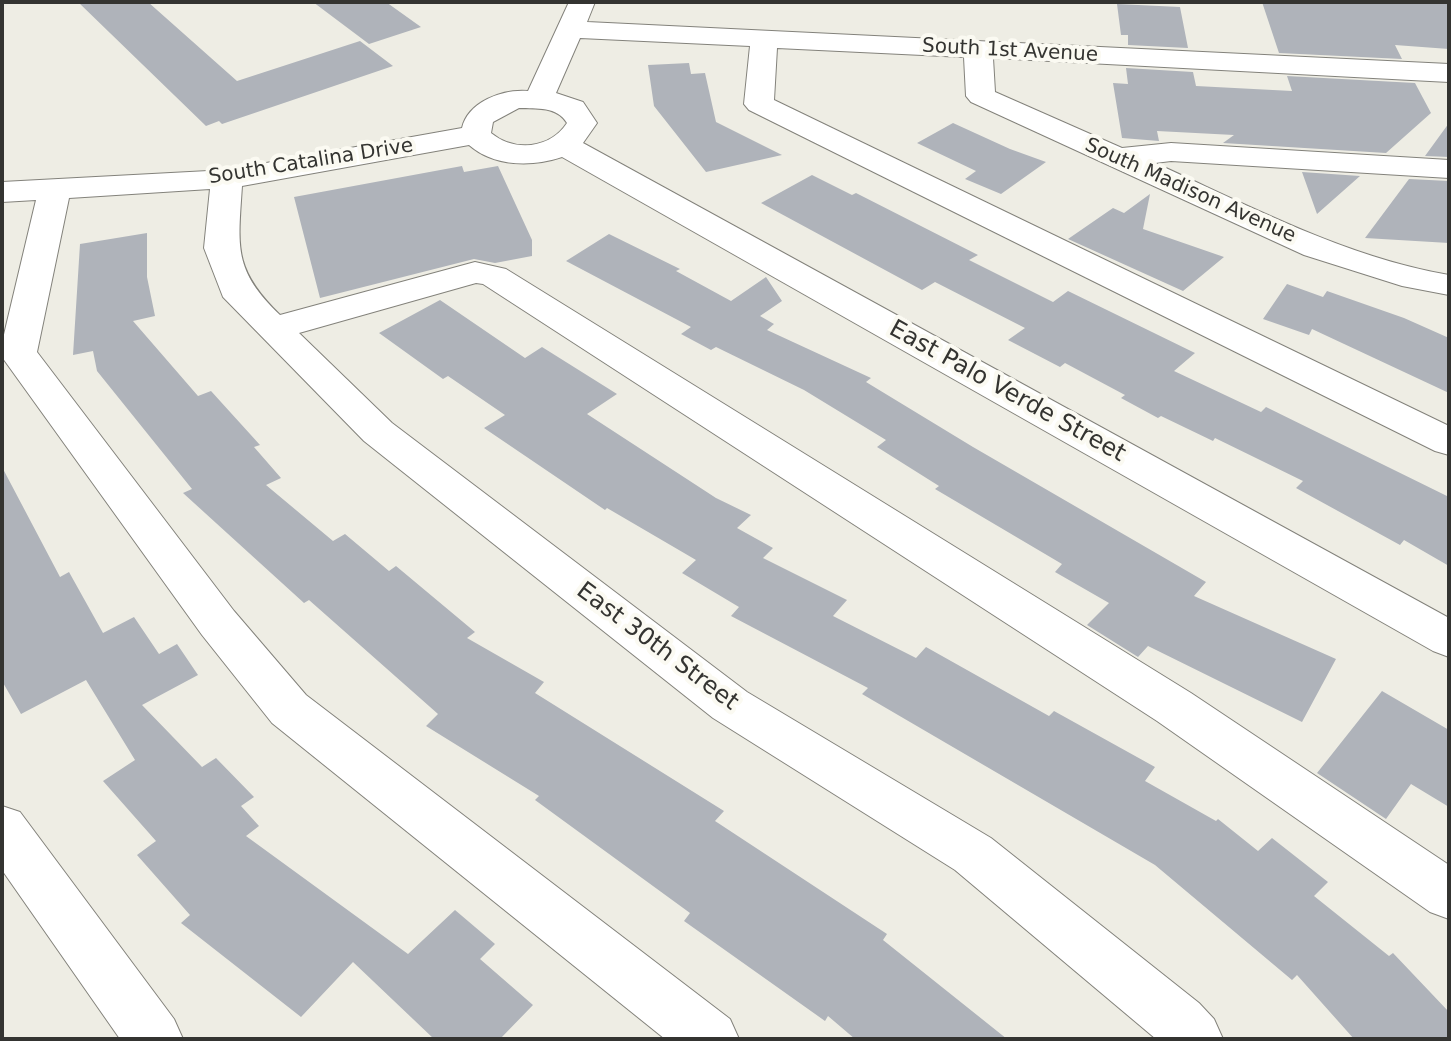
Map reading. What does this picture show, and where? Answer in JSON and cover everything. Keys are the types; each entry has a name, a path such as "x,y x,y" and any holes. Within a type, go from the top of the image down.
{"street":[{"path":"539,99 582,2"},
{"name":"South 1st Avenue","path":"570,29 1449,73"},
{"path":"764,39 759,104 1449,442"},
{"name":"South Madison Avenue","path":"978,50 981,96 1316,248 1414,279 1449,285"},
{"path":"519,99 539,99 564,104 580,115 582,123 578,132 564,145 545,152 509,153 494,149 475,135 479,118 488,110 519,99"},
{"name":"South Catalina Drive","path":"2,192 227,179 475,135"},
{"name":"East Palo Verde Street","path":"564,145 1449,639"},
{"path":"1117,158 1171,152 1449,169"},
{"name":"East 30th Street","path":"227,179 221,248 241,297 378,432 717,695 973,854 1179,1022 1194,1039"},
{"path":"55,189 18,353 218,623 289,709 710,1039"},
{"path":"272,329 475,272 494,276 1174,707 1449,895"},
{"path":"2,828 154,1039"}],"building":[{"path":"78,2 148,2 237,81 360,41 393,66 222,124 219,121 206,126"},
{"path":"313,2 386,2 421,27 369,44"},
{"path":"1262,2 1449,2 1449,49 1395,45 1402,59 1279,53"},
{"path":"1117,4 1180,7 1188,48 1128,45 1128,35 1121,35"},
{"path":"689,63 691,74 705,73 716,122 782,155 706,172 654,106 648,65"},
{"path":"1126,68 1193,72 1196,86 1292,91 1287,76 1415,83 1431,113 1386,153 1223,143 1234,135 1157,131 1159,141 1122,138 1113,83 1128,84"},
{"path":"953,123 1046,162 1001,194 965,179 976,171 917,143"},
{"path":"1449,123 1449,157 1425,156"},
{"path":"462,166 464,172 498,166 532,240 532,256 495,263 474,259 320,298 294,197"},
{"path":"1302,172 1360,176 1317,214"},
{"path":"812,175 852,195 856,193 978,255 969,260 1053,302 1068,291 1195,353 1174,371 1261,412 1266,407 1449,497 1449,566 1404,540 1400,545 1296,488 1303,481 1215,438 1213,441 1161,416 1158,418 1121,398 1125,395 1065,363 1060,367 1008,340 1025,328 935,282 922,290 761,203"},
{"path":"1409,179 1449,181 1449,243 1365,238"},
{"path":"1150,194 1143,229 1224,257 1183,291 1068,239 1113,208 1124,213"},
{"path":"147,233 147,277 155,316 133,321 198,396 211,391 260,445 254,447 281,478 266,485 333,541 345,534 389,571 396,566 475,632 467,638 544,682 535,693 724,811 715,821 887,934 883,940 1007,1039 855,1039 828,1016 825,1021 684,921 690,913 535,800 539,796 426,726 438,714 309,600 304,603 183,493 192,489 97,371 93,351 73,355 80,244"},
{"path":"609,234 680,269 676,271 731,301 766,277 782,301 760,316 774,324 767,330 871,378 866,382 1206,582 1194,596 1336,659 1302,722 1148,646 1138,657 1087,625 1109,603 1055,572 1062,564 935,489 939,486 877,447 886,440 804,390 716,347 711,350 681,334 691,327 566,261"},
{"path":"1287,284 1323,297 1327,291 1404,318 1449,338 1449,393 1312,329 1309,335 1263,319"},
{"path":"440,300 525,358 542,347 617,394 587,414 716,498 751,515 737,528 773,548 763,558 847,600 833,616 916,658 926,647 1049,716 1054,711 1155,767 1145,781 1216,821 1218,819 1258,851 1272,838 1328,882 1314,896 1389,956 1393,953 1449,1012 1449,1039 1354,1039 1297,975 1292,980 1155,865 862,694 868,688 731,616 739,607 682,573 696,560 607,508 605,510 484,428 505,415 448,376 443,379 379,333"},
{"path":"2,467 60,577 69,572 103,633 134,617 159,654 177,644 198,675 142,705 202,767 216,758 254,797 241,806 259,826 246,836 408,954 455,910 495,944 480,959 533,1005 500,1039 434,1039 353,962 301,1017 181,923 190,915 137,855 156,841 103,781 135,760 86,680 21,714 2,681"},
{"path":"1382,691 1449,730 1449,807 1411,784 1386,819 1317,773"}]}
